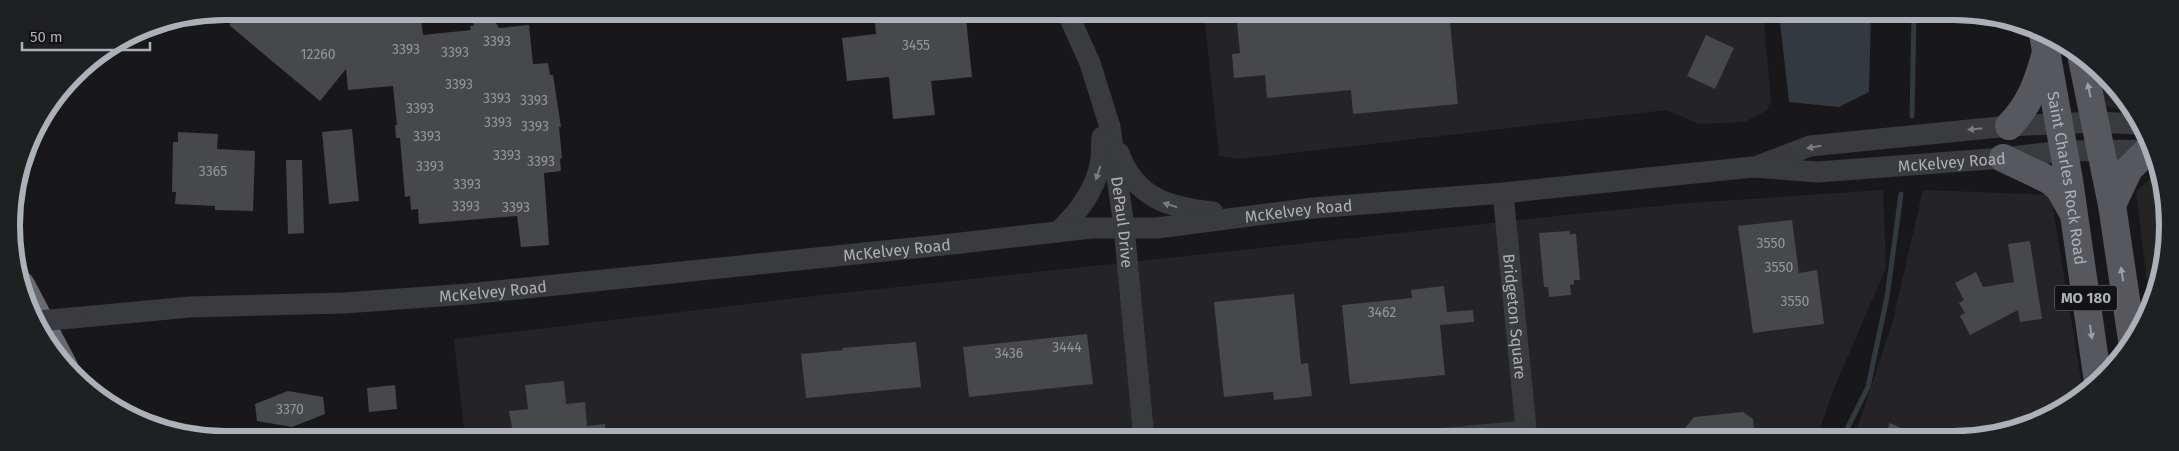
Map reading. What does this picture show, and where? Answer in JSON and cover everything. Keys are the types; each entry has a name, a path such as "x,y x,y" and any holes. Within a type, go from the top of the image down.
{"main road":[{"name":"Saint Charles Rock Road","path":"2045,43 2074,214 2097,373"},
{"path":"2009,126 2024,110 2038,80 2045,43"},
{"name":"MO 180","path":"2083,66 2112,205 2130,329"},
{"path":"2112,205 2129,169 2146,153"},
{"path":"2003,158 2049,180 2059,188 2074,214"}],"street":[{"name":"DePaul Drive","path":"1071,20 1090,63 1110,127 1124,227 1143,431"},
{"path":"1058,232 1073,217 1095,182 1100,164 1104,107"},
{"name":"McKelvey Road","path":"1753,168 1810,146 2009,126 2095,122 2131,124"},
{"path":"1110,127 1124,168 1138,186 1161,202 1186,210 1253,216"},
{"name":"McKelvey Road","path":"44,321 136,311 238,305 344,303 468,294 1091,228 1157,228 1313,208 1503,193 1753,168 1818,172 2003,158 2064,151 2144,150"},
{"name":"Bridgeton Square","path":"1503,193 1527,431"}],"shaded area":[{"path":"1205,20 1764,20 1771,100 1767,110 1745,122 1699,124 1667,110 1239,159 1219,156"},
{"path":"1780,20 1871,20 1869,92 1839,107 1789,102"},
{"path":"2093,74 2117,100 2124,111 2100,104"},
{"path":"2153,176 2159,212 2159,239 2155,266 2148,291 2136,192"},
{"path":"1883,190 1886,268 1835,386 1819,431 464,431 454,339 814,296 1689,203"},
{"path":"1923,190 2051,195 2082,386 2079,389 2044,410 2020,420 1994,427 1967,431 1855,431 1892,324"}],"building":[{"path":"233,20 421,20 423,35 471,30 470,26 474,26 473,23 495,21 499,28 529,25 533,64 548,63 550,75 553,75 561,127 559,127 562,158 560,159 561,171 544,173 549,245 521,247 517,216 419,224 418,209 411,210 410,196 405,197 400,138 396,138 395,125 397,125 393,86 348,90 346,69 320,101 229,25"},
{"path":"875,20 966,20 972,77 931,81 935,115 893,119 889,77 847,81 842,38 876,34"},
{"path":"1237,20 1450,20 1458,104 1353,114 1351,90 1267,98 1265,75 1234,78 1232,54 1240,53"},
{"path":"1706,35 1734,48 1715,89 1687,76"},
{"path":"352,129 359,201 329,204 322,132"},
{"path":"178,132 218,134 217,149 255,151 253,211 215,210 215,206 175,204 176,192 172,192 173,142 178,142"},
{"path":"286,160 302,160 304,233 288,234"},
{"path":"1792,220 1799,273 1817,270 1824,324 1753,333 1738,226"},
{"path":"1569,231 1570,234 1576,234 1580,280 1574,280 1574,284 1570,285 1571,295 1549,297 1548,287 1544,287 1539,233"},
{"path":"2030,241 2042,319 2020,322 2018,310 1970,335 1960,316 1965,313 1959,303 1964,300 1955,283 1976,272 1983,287 2014,282 2008,244"},
{"path":"1444,286 1447,312 1473,310 1474,322 1440,325 1445,375 1350,384 1342,305 1412,298 1411,290"},
{"path":"1294,294 1301,364 1308,363 1312,396 1274,400 1273,392 1224,397 1214,302"},
{"path":"1087,334 1093,384 969,397 963,347"},
{"path":"916,342 921,387 806,398 801,354 843,350 842,348"},
{"path":"564,381 566,404 585,402 587,426 605,424 606,431 513,431 509,411 528,409 525,385"},
{"path":"395,385 397,409 369,412 367,388"},
{"path":"288,391 323,397 325,414 292,427 257,421 255,404"},
{"path":"1743,412 1753,419 1754,431 1683,431 1694,417"},
{"path":"1890,423 1908,431 1886,431"}],"waterway":[{"path":"1912,116 1914,20"},
{"path":"1846,431 1868,387 1887,297 1901,194"}]}
